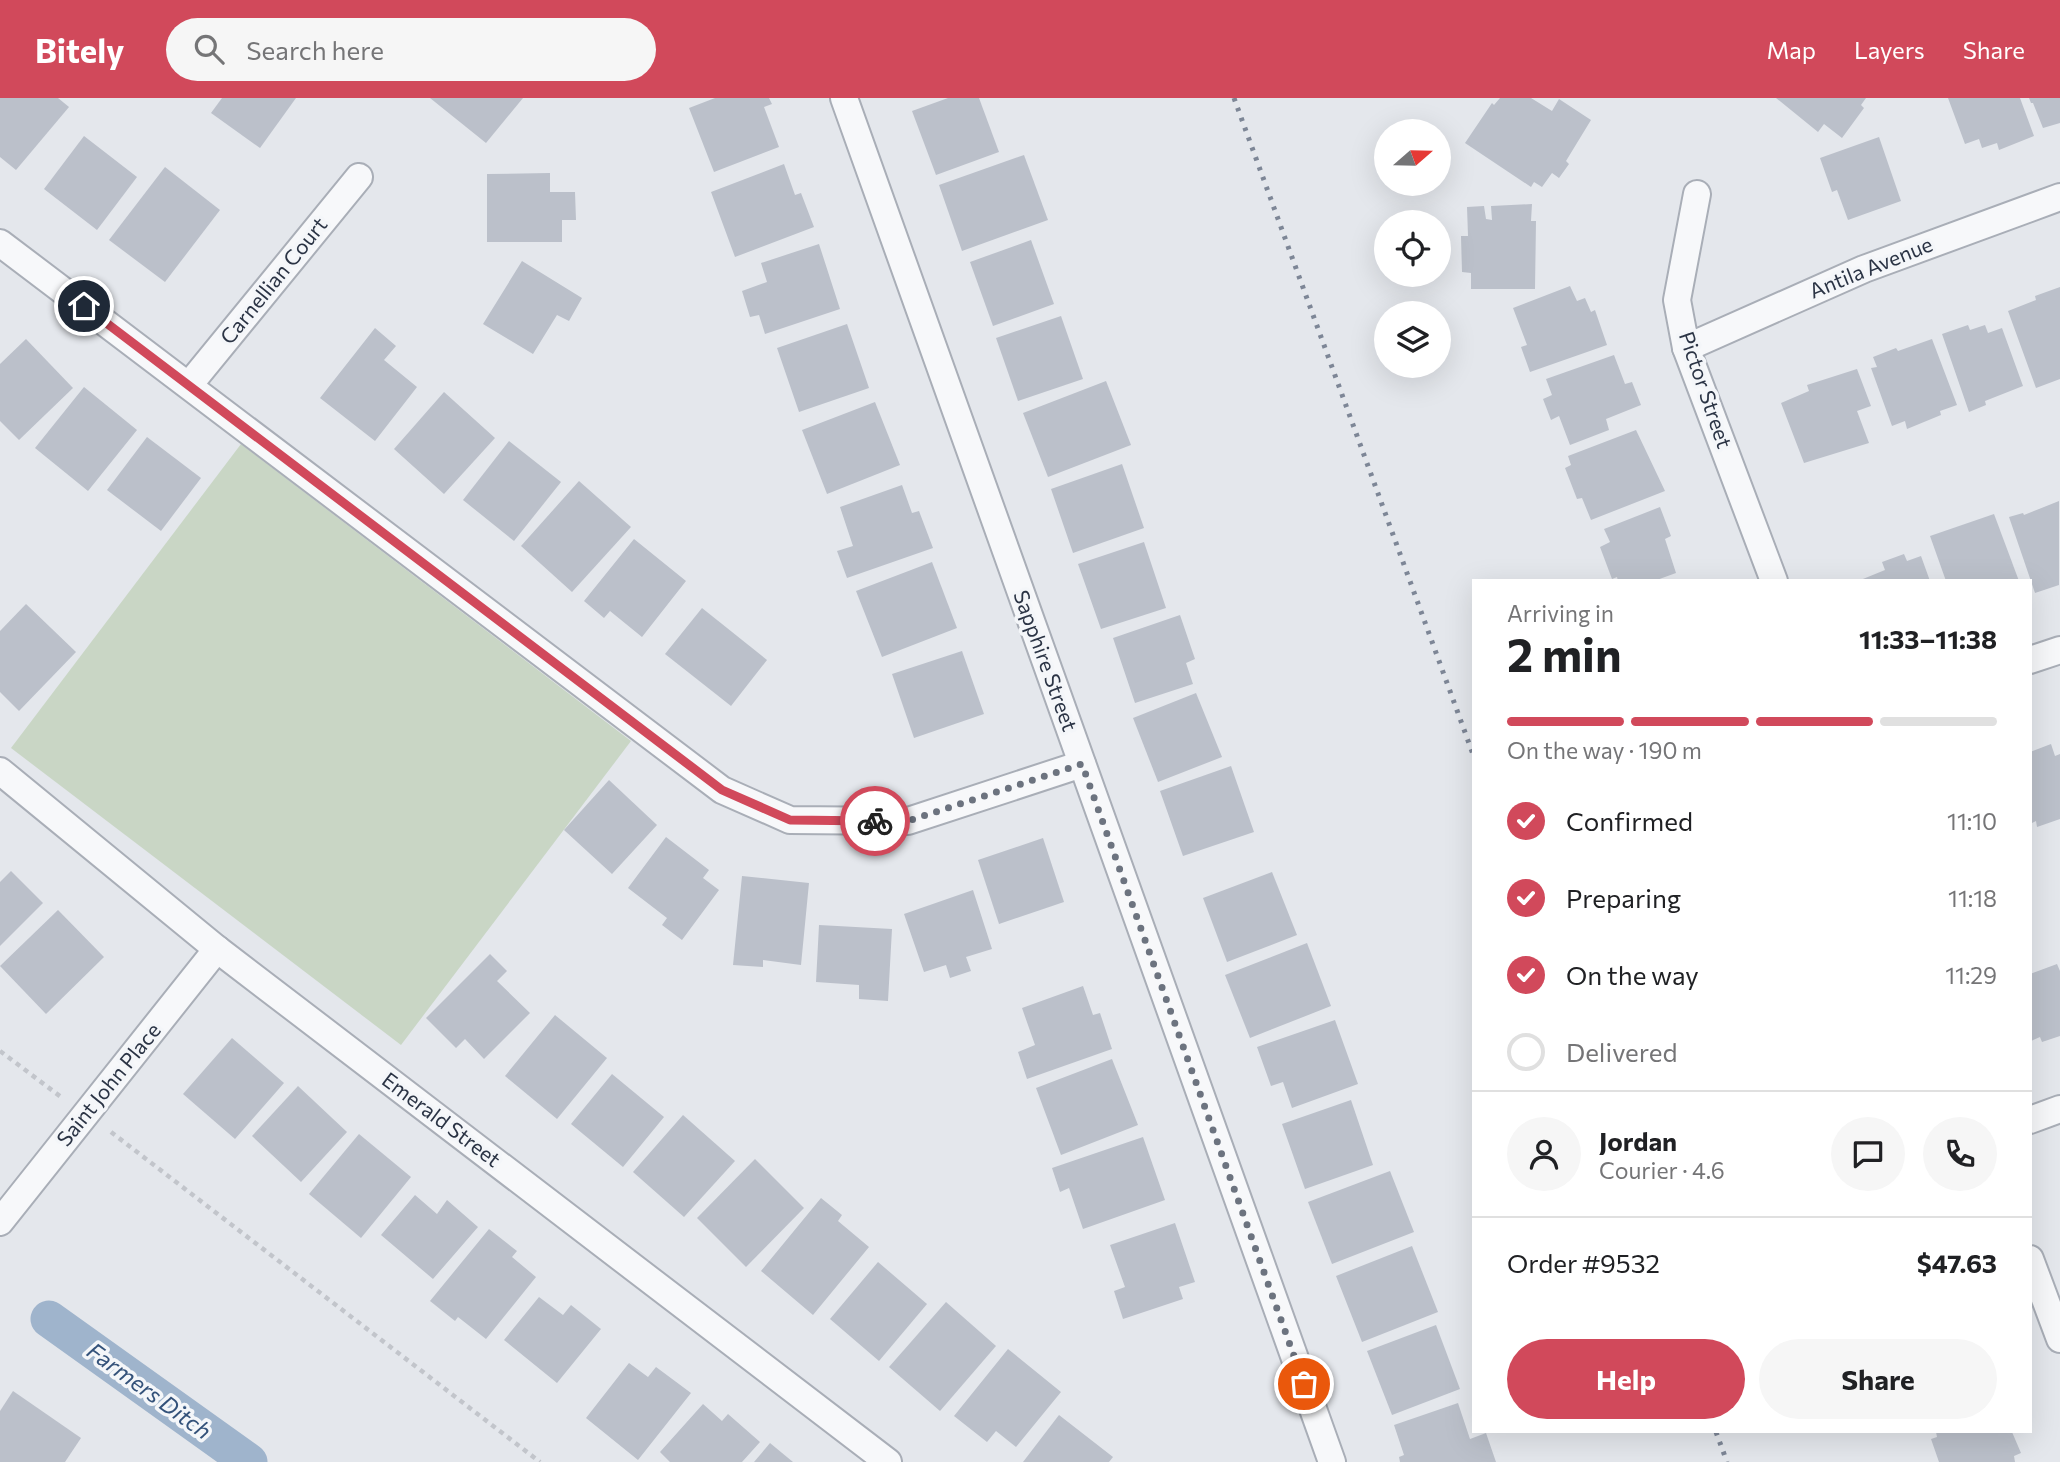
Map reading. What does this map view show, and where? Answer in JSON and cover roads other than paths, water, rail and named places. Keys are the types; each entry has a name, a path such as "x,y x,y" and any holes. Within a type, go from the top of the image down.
{"street":[{"name":"Sapphire Street","path":"844,98 1332,1462"},
{"name":"Carnellian Court","path":"189,385 359,177"},
{"name":"Pictor Street","path":"1697,194 1678,300 1686,348 1773,579"},
{"name":"Antila Avenue","path":"1686,348 1864,269 2060,197"},
{"path":"0,243 722,790 790,820 908,821 1082,764"},
{"path":"2032,659 2060,650"},
{"name":"Emerald Street","path":"0,771 218,949 888,1462"},
{"name":"Saint John Place","path":"0,1222 218,949"},
{"path":"2032,1119 2060,1109"},
{"path":"2032,1264 2060,1339"}],"waterway":[{"name":"Farmers Ditch","path":"49,1319 249,1462"}],"railway":[{"path":"1234,98 1472,752"},
{"path":"1716,1433 1727,1462"}]}
